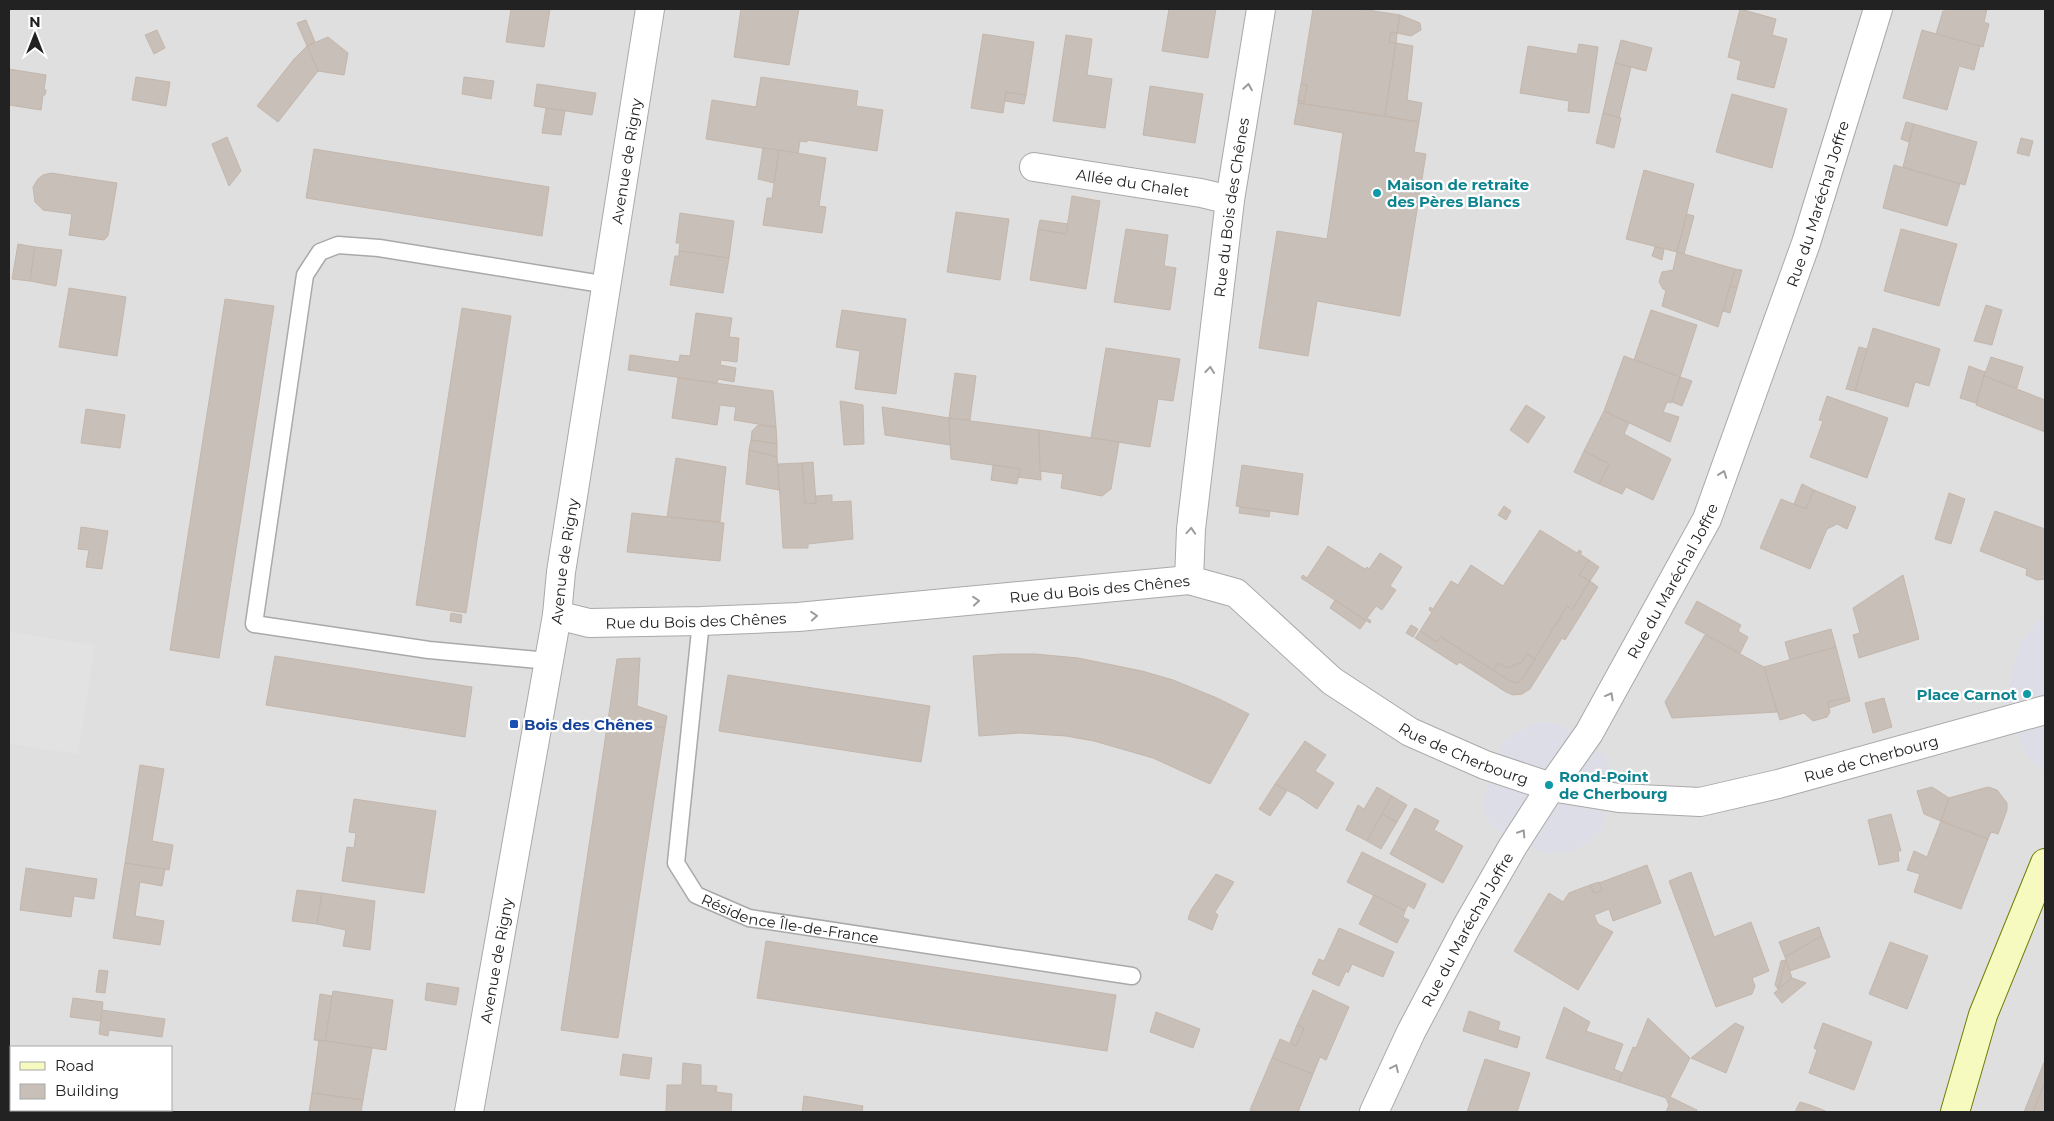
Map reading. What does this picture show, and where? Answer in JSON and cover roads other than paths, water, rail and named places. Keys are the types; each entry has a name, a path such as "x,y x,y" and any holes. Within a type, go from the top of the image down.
{"main road":[{"path":"1955,1112 1983,1015 2045,863"}],"street":[{"name":"Avenue de Rigny","path":"469,1112 557,615 561,572 608,285 650,9"},
{"name":"Rue du Bois des Chênes","path":"557,615 589,623 798,618 1189,580 1191,528 1230,200 1260,9"},
{"name":"Rue du Maréchal Joffre","path":"1374,1112 1411,1032 1467,926 1513,846 1589,733 1707,519 1806,243 1878,9"},
{"name":"Allée du Chalet","path":"1034,167 1201,193 1230,200"},
{"name":"Rue de Cherbourg","path":"1189,580 1236,593 1332,681 1410,732 1485,765 1551,787 1619,798 1700,802 1778,784 2045,710"}],"lane":[{"path":"549,661 428,650 254,624 305,275 320,252 338,244 379,248 608,285"},
{"name":"Résidence Île-de-France","path":"701,621 676,862 696,896 749,918 1132,976"}],"place":[{"name":"Maison de retraite des Pères Blancs","path":"1377,193"},
{"name":"Place Carnot","path":"2027,694"},
{"name":"Bois des Chênes","path":"514,724"},
{"name":"Rond-Point de Cherbourg","path":"1549,785"}]}
